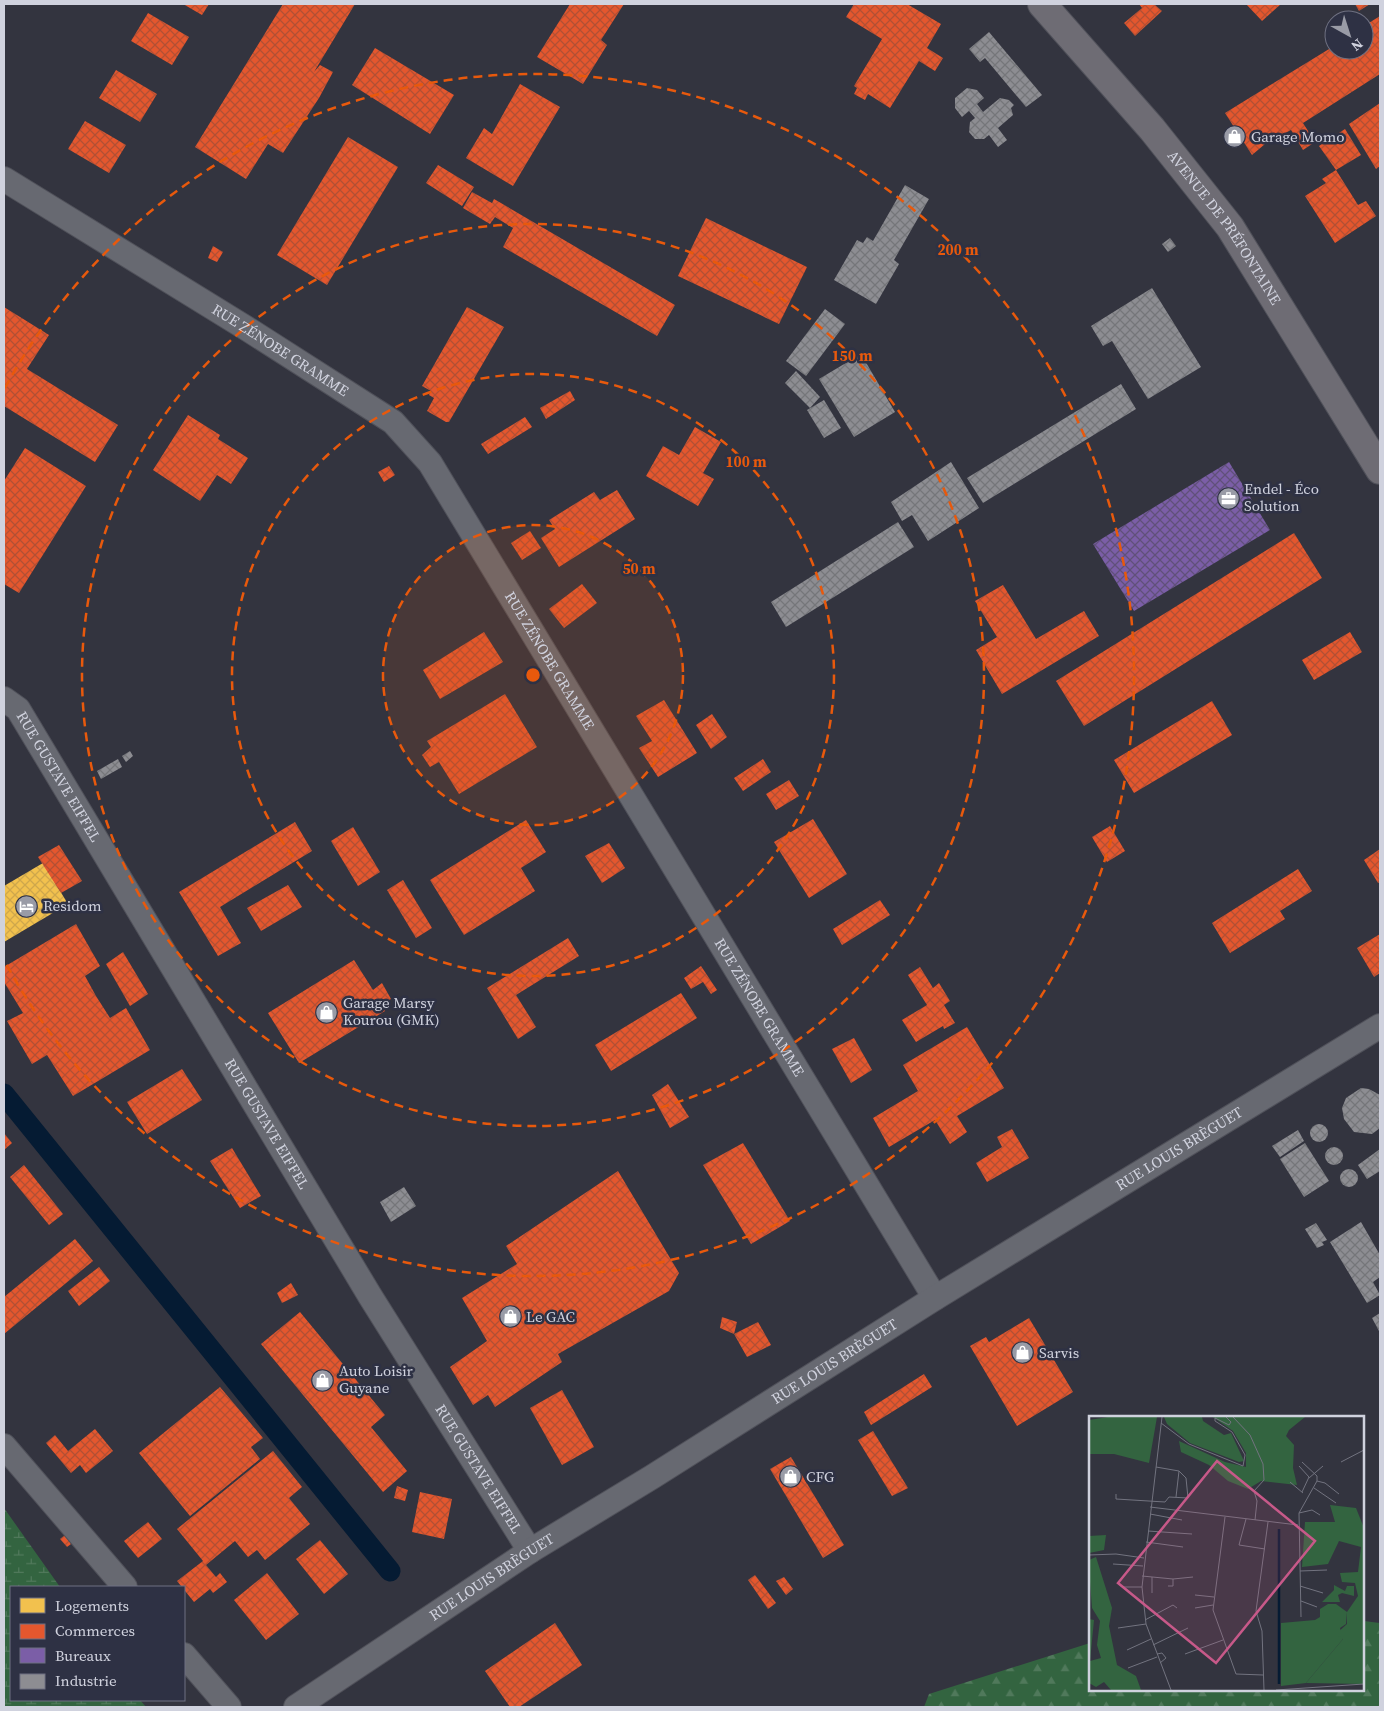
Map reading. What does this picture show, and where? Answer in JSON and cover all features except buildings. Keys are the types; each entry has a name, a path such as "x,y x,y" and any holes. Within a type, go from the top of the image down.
{"main road":[{"name":"AVENUE DE PRÉFONTAINE","path":"1042,4 1152,129 1230,227 1380,470"}],"street":[{"name":"RUE ZÉNOBE GRAMME","path":"4,179 238,323 393,422 430,463 935,1298"},
{"name":"RUE GUSTAVE EIFFEL","path":"4,699 18,709 370,1296 530,1551"},
{"name":"RUE LOUIS BRÈGUET","path":"296,1707 530,1551 652,1477 935,1298 1380,1026"},
{"path":"4,1446 124,1586"},
{"path":"185,1656 228,1707"}],"green space":[{"path":"4,1508 59,1586 10,1586 10,1701 141,1701 146,1707 4,1707"},
{"path":"1364,1621 1380,1623 1380,1707 924,1707 929,1694 1089,1643 1089,1691 1364,1691"}],"waterway":[{"path":"4,1094 390,1571"}],"place":[{"name":"Garage Momo","path":"1235,137"},
{"name":"Endel - Éco Solution","path":"1228,498"},
{"name":"Residom","path":"27,906"},
{"name":"Garage Marsy Kourou (GMK)","path":"327,1012"},
{"name":"Le GAC","path":"510,1317"},
{"name":"Sarvis","path":"1023,1353"},
{"name":"Auto Loisir Guyane","path":"323,1380"},
{"name":"CFG","path":"790,1477"}]}
